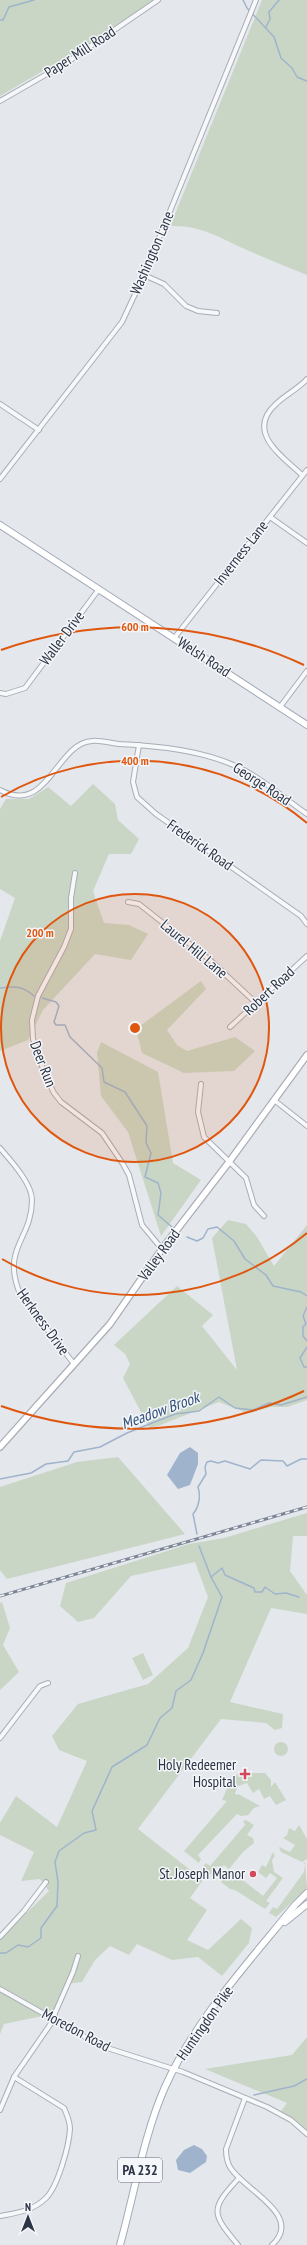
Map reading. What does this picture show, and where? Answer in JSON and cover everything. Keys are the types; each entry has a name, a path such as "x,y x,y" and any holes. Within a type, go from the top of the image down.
{"main road":[{"name":"Welsh Road","path":"0,525 175,637 307,725"},
{"name":"Valley Road","path":"0,1447 110,1324 162,1249 229,1162 307,1055"},
{"name":"Huntingdon Pike","path":"120,2245 154,2116 174,2069 192,2036 277,1928 307,1893"},
{"name":"Huntingdon Pike","path":"277,1928 305,1906"}],"street":[{"name":"Paper Mill Road","path":"0,101 66,63 158,0"},
{"name":"Washington Lane","path":"0,479 122,322 144,275 256,0"},
{"path":"144,275 164,284 186,306 198,311 217,314"},
{"path":"302,475 269,444 264,431 265,419 275,405 307,379"},
{"path":"0,404 39,430"},
{"name":"Inverness Lane","path":"175,637 307,470"},
{"path":"270,517 307,543"},
{"name":"Waller Drive","path":"0,693 6,694 25,688 99,589"},
{"path":"280,707 307,671"},
{"name":"George Road","path":"0,790 12,796 31,792 49,779 76,745 92,740 139,744 214,757 241,768 307,814"},
{"name":"Frederick Road","path":"139,744 133,782 137,797 156,814 301,916 307,924"},
{"name":"Deer Run","path":"75,873 71,898 70,934 38,996 32,1020 33,1040 45,1075 54,1093 61,1102 102,1133 123,1164 129,1175 142,1225 162,1249"},
{"name":"Laurel Hill Lane","path":"128,902 140,905 210,960 256,1003"},
{"name":"Robert Road","path":"230,1027 307,956"},
{"path":"201,1084 198,1112 204,1137 246,1178 254,1205 264,1216"},
{"path":"274,1100 307,1126"},
{"name":"Herkness Drive","path":"0,1148 19,1171 33,1199 25,1231 13,1264 15,1281 20,1294 74,1364"},
{"path":"0,1738 40,1686 48,1682"},
{"path":"0,1937 24,1911 46,1882"},
{"path":"0,2110 14,2077 54,2019 55,2013 73,1972 78,1956"},
{"name":"Moredon Road","path":"0,1989 101,2046 174,2069 245,2098 277,2112 307,2134"},
{"path":"0,2216 22,2212 46,2198 54,2186 59,2173 70,2130 68,2116 64,2108 14,2077"},
{"path":"245,2098 226,2149 230,2167 239,2178 274,2209 279,2216 281,2223 280,2234 272,2245"},
{"path":"238,2245 220,2223 217,2211 221,2197 239,2178"}],"green space":[{"path":"0,0 153,0 84,47 0,96"},
{"path":"262,0 307,0 307,275 202,230 183,226 172,226 171,224"},
{"path":"93,784 115,804 118,820 139,839 131,854 109,854 93,891 104,923 129,925 148,934 131,960 95,954 43,1010 28,1040 0,1051 0,941 15,898 0,889 0,809 6,799 29,799 48,787 71,806"},
{"path":"201,981 206,989 167,1030 177,1045 187,1051 235,1037 255,1051 234,1071 184,1073 142,1053 136,1029"},
{"path":"101,1042 158,1072 173,1163 201,1180 161,1236 128,1132 101,1096 97,1053"},
{"path":"228,1220 246,1224 257,1237 274,1266 307,1225 307,1400 287,1407 270,1407 247,1413 219,1402 150,1429 123,1378 130,1364 125,1354 114,1345 177,1286 213,1315 202,1326 237,1370 212,1238"},
{"path":"118,1457 185,1534 7,1579 0,1570 0,1487 77,1462"},
{"path":"307,1513 307,1536 293,1536 290,1571 307,1595 307,1614 271,1608 230,1702 283,1714 282,1728 275,1730 266,1723 221,1719 138,1829 203,1880 190,1898 207,1910 187,1940 208,1950 241,1919 252,1928 249,1943 222,1976 198,1957 172,1960 137,1944 129,1955 110,1946 95,1960 82,1982 65,1984 52,2014 4,2024 0,2034 0,1939 49,1891 40,1879 21,1881 34,1852 0,1835 0,1823 16,1796 57,1827 87,1761 59,1750 52,1736 78,1704 148,1684 188,1648 208,1597 195,1562 131,1576 94,1618 78,1622 60,1606 66,1583 189,1544 224,1538"},
{"path":"2,1602 10,1628 3,1645 19,1672 0,1690 0,1603"},
{"path":"143,1653 153,1675 143,1680 132,1658"},
{"path":"281,1742 286,1744 288,1749 286,1754 281,1756 276,1754 274,1749 276,1744"},
{"path":"238,1773 265,1773 271,1780 271,1787 275,1782 286,1800 276,1805 270,1796 264,1799 259,1789 253,1793 247,1783 238,1786 235,1793 236,1795 238,1794 260,1806 254,1808 248,1815 241,1816 237,1814 198,1855 201,1859 199,1863 184,1851 227,1801 222,1800 233,1775 237,1775"},
{"path":"246,1820 254,1825 247,1835 253,1838 254,1843 243,1852 229,1869 224,1865 221,1868 217,1866 213,1872 217,1875 214,1877 202,1868 206,1863 210,1866 245,1825 243,1821"},
{"path":"299,1825 307,1839 307,1859 302,1862 281,1852 279,1847 290,1852 295,1845 283,1838 287,1835 289,1828 295,1831"},
{"path":"273,1852 275,1856 272,1860 274,1872 283,1878 266,1901 270,1903 265,1909 235,1890 230,1889 221,1882 229,1869 263,1896 277,1878 270,1873 266,1878 258,1872 262,1865 266,1867"},
{"path":"305,1862 307,1888 276,1917 269,1913 273,1907 277,1909 304,1872 305,1864 303,1863"},
{"path":"307,2037 307,2131 281,2111 287,2103 205,2069 292,2055"}],"water":[{"path":"190,1447 198,1453 198,1464 190,1485 178,1489 167,1475 180,1453"},
{"path":"194,2145 202,2149 207,2156 206,2162 190,2173 178,2170 176,2160 184,2150"}],"waterway":[{"path":"0,20 3,20 9,7 34,0"},
{"path":"243,0 247,8 274,37 281,58 292,68 297,77 307,81"},
{"path":"266,27 270,19 269,12 279,0"},
{"path":"0,988 18,988 26,990 34,996"},
{"path":"42,998 56,1002 59,1006 54,1022 56,1025 65,1025 70,1037 102,1068 104,1082 125,1092 147,1126 146,1143 151,1153 145,1177 158,1183 161,1193 158,1215 172,1227"},
{"path":"187,1237 197,1241 203,1238 208,1229 217,1227 234,1241 245,1259 266,1275 273,1286 301,1292 307,1296"},
{"path":"307,1307 303,1316 306,1324 303,1327 303,1336 307,1341"},
{"path":"307,1347 300,1358 304,1367 307,1367"},
{"name":"Meadow Brook","path":"0,1479 31,1473 46,1464 68,1461 74,1452 100,1447 127,1433 175,1414 199,1411 219,1397 235,1408 253,1410 269,1403 281,1405 307,1397"},
{"path":"197,1534 193,1514 198,1505 198,1487 206,1474 205,1467 207,1462 211,1461 218,1463 225,1461 250,1469 261,1460 283,1461 287,1466 301,1459 307,1459"},
{"path":"0,1953 6,1953 18,1945 28,1947 41,1938 41,1928 57,1906 58,1882 55,1862 59,1851 84,1833 96,1830 92,1811 112,1767 147,1745 160,1718 172,1708 176,1691 191,1680 203,1653 222,1597 211,1577 199,1546"},
{"path":"211,1577 222,1568 225,1575 254,1588 255,1592 262,1592 265,1587 275,1594 286,1593 299,1597"},
{"path":"254,2095 294,2086 307,2079"}],"railway":[{"path":"0,1596 307,1507"}],"place":[{"name":"Holy Redeemer Hospital","path":"245,1774"},
{"name":"St. Joseph Manor","path":"253,1874"}]}
